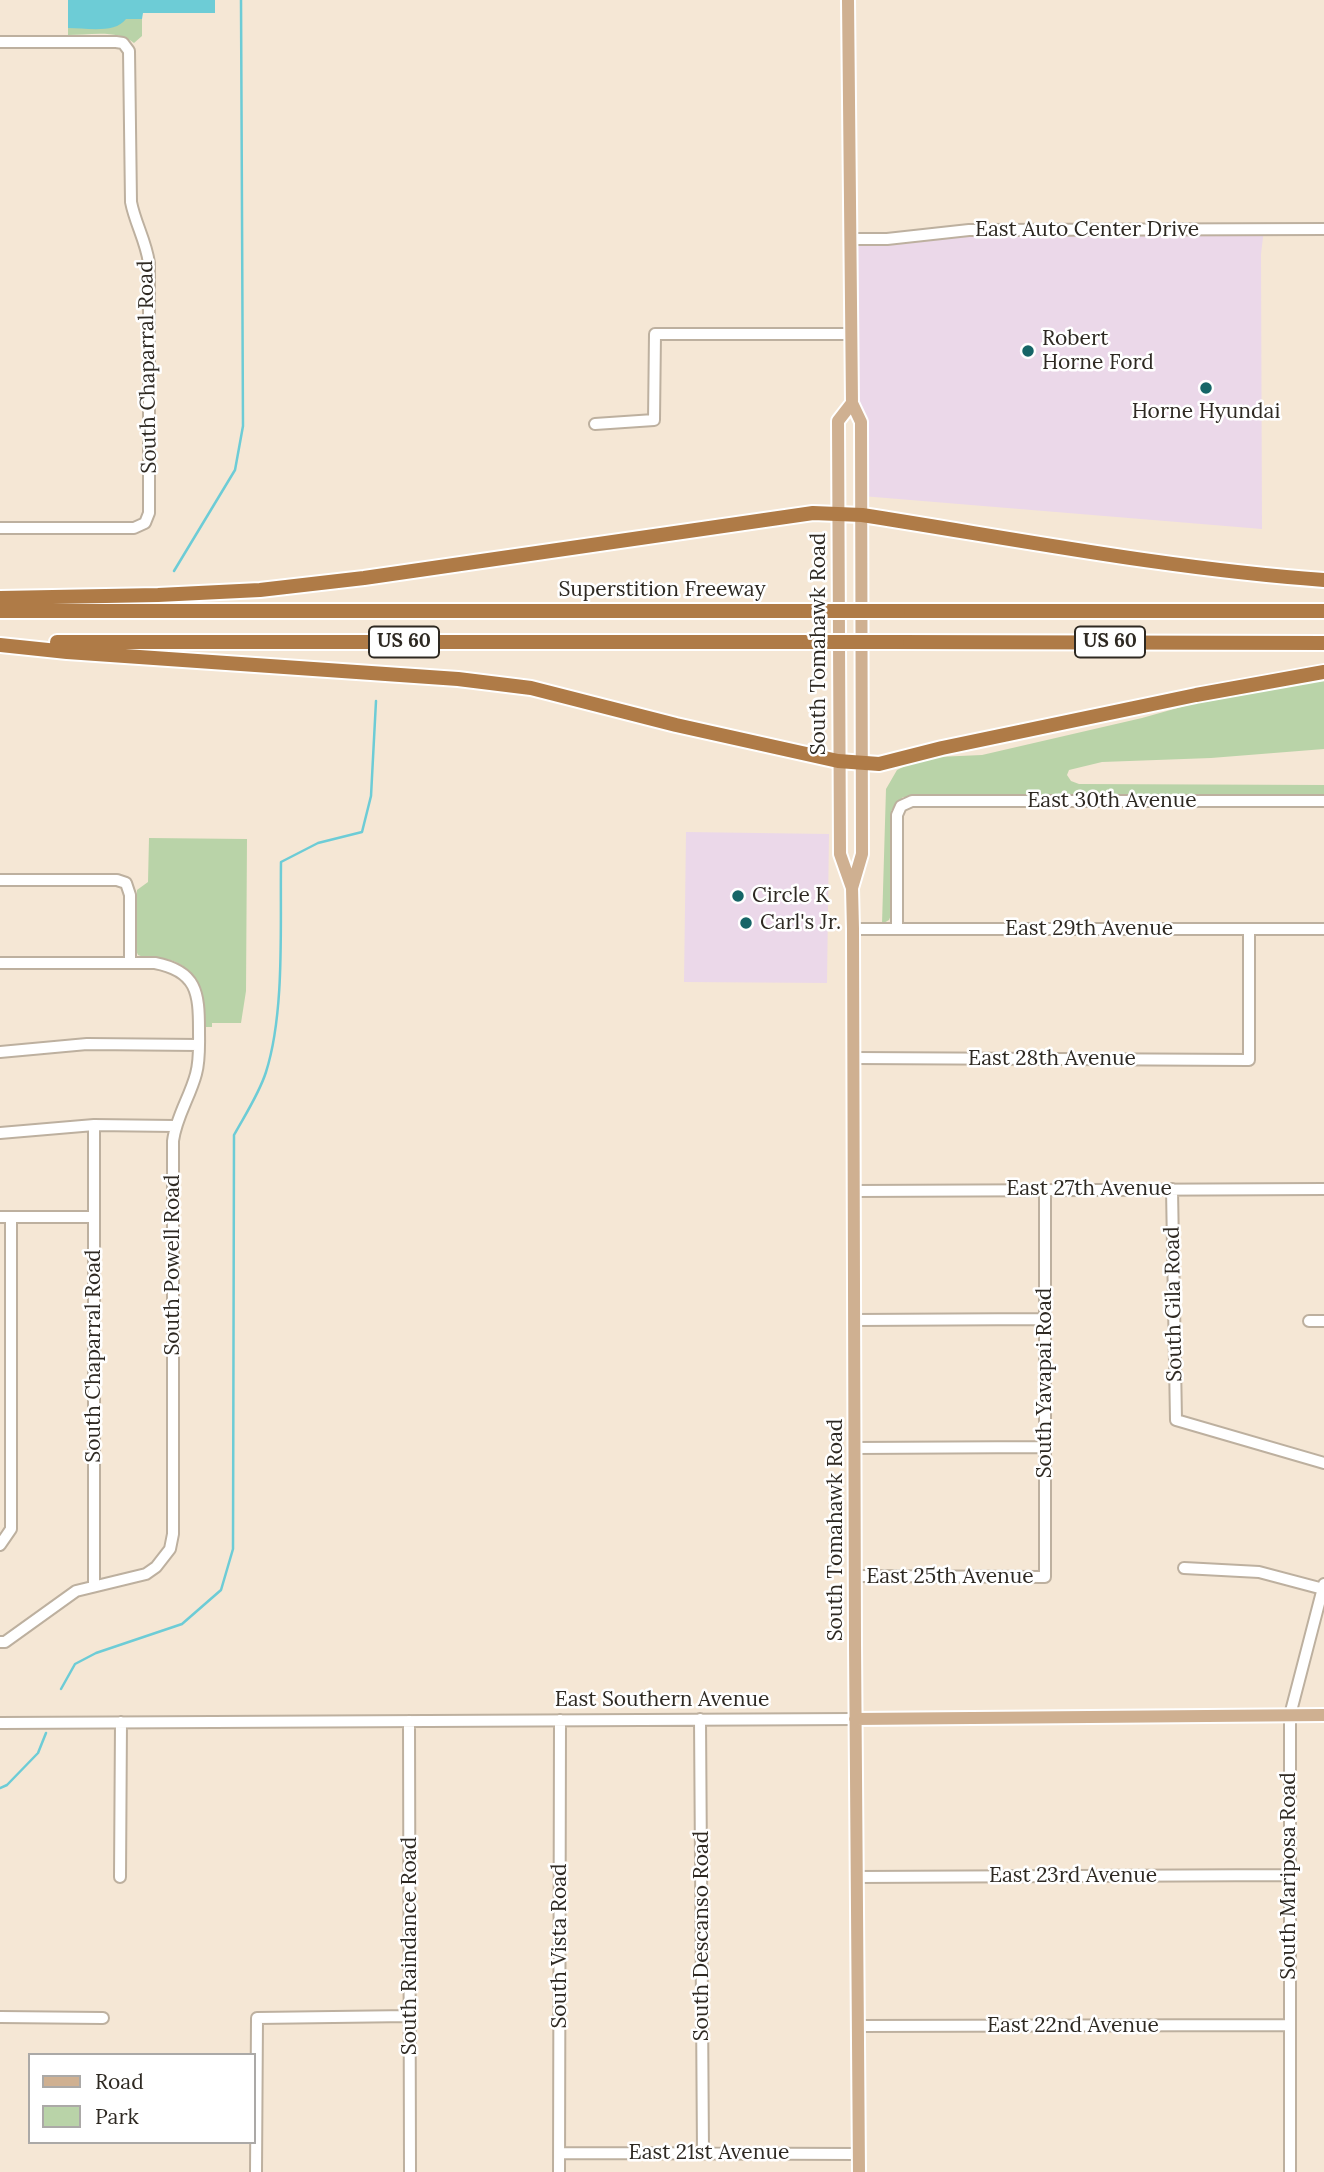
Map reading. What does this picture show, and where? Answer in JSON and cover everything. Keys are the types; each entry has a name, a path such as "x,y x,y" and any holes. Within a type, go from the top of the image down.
{"highway":[{"path":"0,598 261,590 364,578 813,513 862,515 1151,562 1253,575 1324,580"},
{"name":"Superstition Freeway","path":"0,611 1324,611"},
{"name":"US 60","path":"0,644 1324,643"},
{"path":"0,644 67,652 458,679 531,688 838,761 879,764 942,748 1196,695 1324,672"}],"main road":[{"name":"South Tomahawk Road","path":"849,0 850,334 852,403 861,422 862,515 862,854 852,888 859,2172"},
{"name":"South Tomahawk Road","path":"852,403 838,421 840,854 852,888"},
{"name":"East Southern Avenue","path":"855,1718 1324,1715"}],"street":[{"name":"South Chaparral Road","path":"0,42 112,41 126,45 130,51 131,202 149,263 149,513 145,523 134,528 0,528"},
{"name":"East Auto Center Drive","path":"850,239 887,239 969,230 1324,229"},
{"path":"595,424 654,420 655,334 850,334"},
{"name":"East 30th Avenue","path":"897,929 897,815 901,806 912,801 1324,801"},
{"path":"0,880 117,880 126,883 130,895 130,962 0,962"},
{"name":"East 29th Avenue","path":"853,929 1324,929"},
{"name":"East 28th Avenue","path":"854,1059 1249,1060 1249,929"},
{"name":"South Powell Road","path":"94,1587 146,1574 164,1559 170,1549 173,1534 173,1141 175,1126 196,1076 199,1062 199,1004 195,988 187,976 173,966 130,962"},
{"path":"0,1052 87,1044 199,1045"},
{"name":"South Chaparral Road","path":"93,1125 94,1587"},
{"path":"0,1133 93,1125 175,1126"},
{"name":"South Yavapai Road","path":"1045,1189 1045,1577"},
{"name":"South Gila Road","path":"1172,1189 1176,1420 1324,1463"},
{"name":"East 27th Avenue","path":"855,1191 1324,1189"},
{"path":"0,1545 11,1529 6,1476 6,1217 93,1217"},
{"path":"855,1320 1045,1319"},
{"path":"1310,1321 1324,1321"},
{"path":"855,1448 1045,1447"},
{"path":"1184,1568 1259,1572 1323,1586"},
{"name":"East 25th Avenue","path":"854,1576 1045,1577"},
{"name":"South Mariposa Road","path":"1290,2172 1290,1715 1323,1586"},
{"path":"0,1643 76,1591 94,1587"},
{"name":"East Southern Avenue","path":"0,1723 855,1718"},
{"name":"South Descanso Road","path":"700,1719 703,2153"},
{"name":"South Vista Road","path":"559,2172 560,1720"},
{"name":"South Raindance Road","path":"410,1721 410,2172"},
{"path":"120,1877 121,1722"},
{"name":"East 23rd Avenue","path":"857,1877 1290,1875"},
{"path":"0,2017 103,2018"},
{"path":"257,2172 257,2018 410,2017"},
{"name":"East 22nd Avenue","path":"858,2026 1289,2025"},
{"name":"East 21st Avenue","path":"559,2153 859,2154"}],"shaded area":[{"path":"1264,229 1261,254 1262,529 862,496 861,422 852,403 850,239"},
{"path":"686,832 829,834 827,983 684,982"}],"green space":[{"path":"68,0 215,0 215,13 142,13 142,36 134,43 112,34 68,35"},
{"path":"1324,679 1324,749 1211,758 1102,762 1069,770 1067,775 1071,781 1079,784 1324,785 1324,794 903,797 891,811 891,915 889,920 882,924 886,789 897,770 937,757 982,755 1199,702"},
{"path":"149,838 247,839 246,991 241,1023 212,1023 212,1027 205,1027 202,995 193,976 177,963 138,955 135,948 137,890 148,882"}],"water":[{"path":"68,0 215,0 215,13 143,13 142,19 126,19 115,27 68,28"}],"waterway":[{"path":"174,571 235,470 243,426 241,0"},
{"path":"61,1689 75,1664 96,1653 182,1624 221,1590 233,1549 234,1135 260,1088 272,1048 279,996 281,862 318,843 362,832 371,796 376,701"},
{"path":"0,1788 7,1785 38,1753 46,1733"}],"place":[{"name":"Robert Horne Ford","path":"1028,351"},
{"name":"Horne Hyundai","path":"1206,388"},
{"name":"Circle K","path":"738,896"},
{"name":"Carl's Jr.","path":"746,923"}]}
